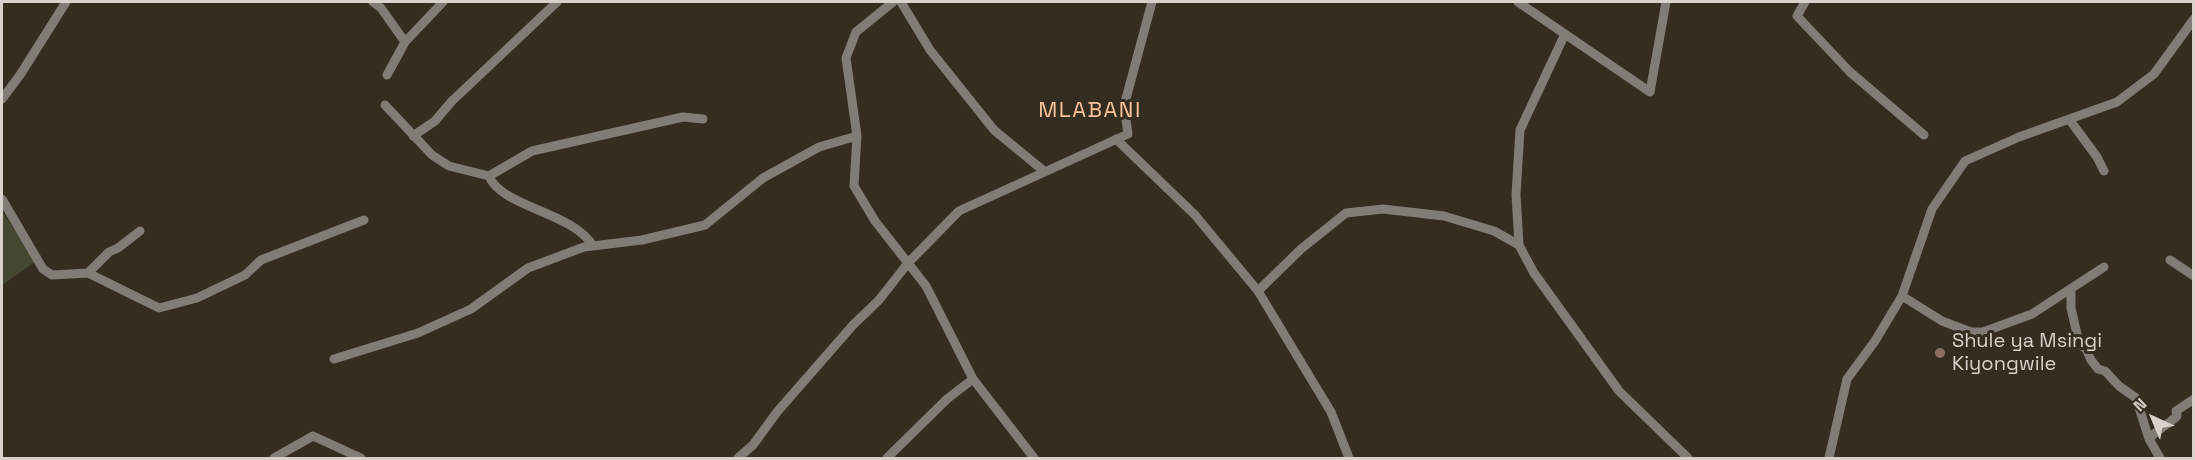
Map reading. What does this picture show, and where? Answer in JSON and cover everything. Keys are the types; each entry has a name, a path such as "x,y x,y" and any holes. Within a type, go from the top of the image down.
{"street":[{"path":"2,99 20,75 66,2"},
{"path":"373,2 381,9 405,42"},
{"path":"387,75 405,42 443,2"},
{"path":"413,136 435,121 452,101 557,2"},
{"path":"892,2 856,32 846,58 857,136 854,186 874,221 927,286 973,379 1034,459"},
{"path":"901,2 930,50 994,130 1046,172"},
{"path":"738,459 753,445 777,412 853,325 879,300 908,263 958,211 1128,134 1124,106 1152,2"},
{"path":"1518,2 1650,92 1666,2"},
{"path":"1805,2 1797,16 1850,72 1924,135"},
{"path":"1829,459 1847,379 1902,296 1932,209 1965,160 2019,137 2116,102 2154,74 2193,19"},
{"path":"1565,34 1520,130 1516,195 1519,245 1534,273 1619,391 1688,459"},
{"path":"385,105 432,155 449,166 489,176 532,151 683,117 703,119"},
{"path":"2069,119 2097,157 2104,171"},
{"path":"334,359 418,333 471,309 528,268 584,247 642,240 705,225 763,178 819,147 857,136"},
{"path":"1116,139 1195,215 1258,291 1331,412 1349,459"},
{"path":"489,176 500,191 550,214 588,238 593,246"},
{"path":"2,199 42,269 52,275 88,273 159,308 197,298 245,276 261,260 364,220"},
{"path":"1258,291 1301,249 1346,213 1383,209 1444,216 1494,231 1519,245"},
{"path":"88,273 109,252 140,231"},
{"path":"2170,260 2193,276"},
{"path":"1902,296 1942,321 1971,332 1983,332 2032,314 2104,267"},
{"path":"2071,289 2071,308 2079,343 2086,349 2098,369 2105,371 2119,386 2136,398 2149,439 2160,459"},
{"path":"887,459 947,399 973,379"},
{"path":"2149,439 2154,432 2176,416 2176,411 2193,399"},
{"path":"274,459 313,436 360,459"}],"green space":[{"path":"2,211 36,261 2,285"}],"place":[{"name":"Shule ya Msingi Kiyongwile","path":"1940,353"}],"district":[{"name":"MLABANI","path":"1090,111"}]}
